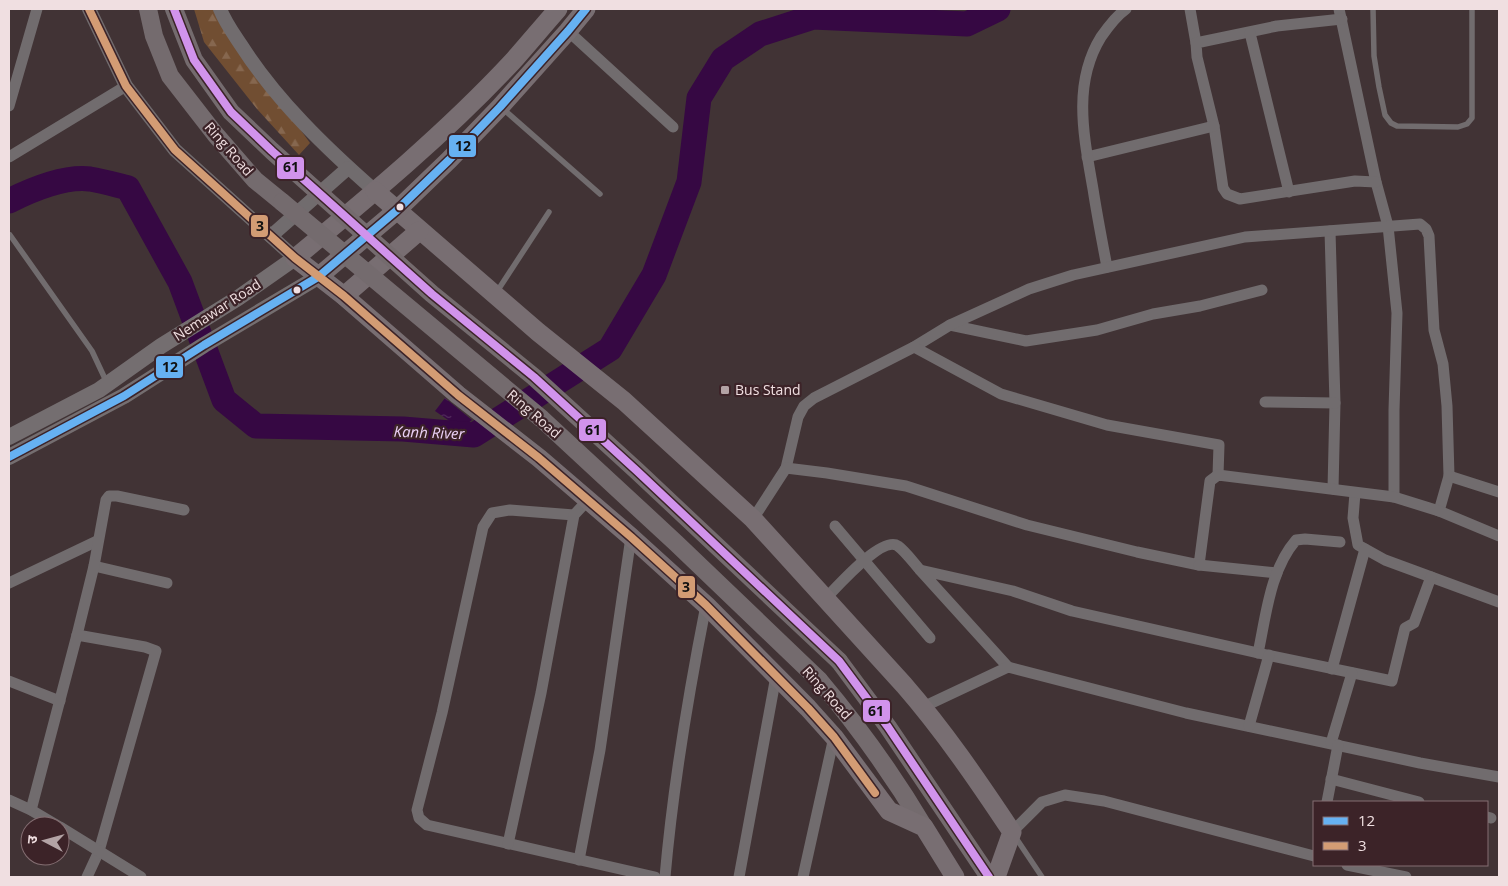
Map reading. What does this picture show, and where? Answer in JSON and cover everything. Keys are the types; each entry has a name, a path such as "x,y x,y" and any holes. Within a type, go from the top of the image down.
{"highway":[{"path":"558,9 512,61 442,131 375,192 295,258 344,296 458,395 540,458 631,537 706,605 834,737 889,811 924,827"},
{"path":"318,277 396,211 449,160 500,107 586,9"},
{"path":"512,61 527,76"},
{"path":"375,192 538,332 624,401 752,519 923,707 967,765 1012,832 996,877"},
{"path":"344,296 419,231"},
{"name":"Ring Road","path":"924,827 955,877"}],"main road":[{"name":"Ring Road","path":"148,9 154,36 170,76 215,134 256,180 542,419 676,543 819,680 851,719 924,827"},
{"name":"Ring Road","path":"174,9 194,60 231,112 432,294 534,377 638,471 839,661 888,728 990,877"},
{"name":"Nemawar Road","path":"9,437 99,390 160,346 238,298 295,258"},
{"path":"9,457 124,396 204,345 318,277"}],"street":[{"path":"9,106 38,9"},
{"path":"88,9 126,86 175,150 295,258"},
{"path":"220,9 223,17 251,60 283,100 331,152 375,192"},
{"path":"1106,267 1084,138 1082,103 1085,73 1095,47 1107,27 1126,9"},
{"path":"1190,9 1197,57 1214,126 1223,188 1227,194 1240,198 1355,181 1376,182"},
{"path":"1196,43 1340,14 1376,182 1388,226 1398,313 1394,410 1394,497"},
{"path":"568,31 673,127"},
{"path":"1250,32 1289,192"},
{"path":"9,157 126,86"},
{"path":"1087,157 1214,126"},
{"path":"271,236 348,168"},
{"path":"752,519 786,468 798,417 804,406 814,398 914,347 950,325 1029,289 1072,275 1244,237 1420,224 1426,228 1429,236 1434,330 1443,364 1447,406 1448,476 1439,511"},
{"path":"1330,231 1335,403 1333,489"},
{"path":"950,325 1026,341 1097,330 1153,314 1200,306 1262,290"},
{"path":"914,347 1001,394 1107,424 1220,445 1218,475"},
{"path":"1266,402 1335,403"},
{"path":"786,468 827,472 906,486 1027,525 1138,552 1199,565 1277,573"},
{"path":"1199,565 1210,481 1218,475 1394,497 1439,511 1499,536"},
{"path":"1448,476 1499,492"},
{"path":"1355,493 1353,518 1358,545 1385,560 1499,602"},
{"path":"31,810 94,566 97,541 106,500 110,496 184,510"},
{"path":"508,844 541,693 574,515 588,500"},
{"path":"574,515 510,510 492,513 483,527 442,713 418,810 419,818 427,825 655,877"},
{"path":"835,526 930,638"},
{"path":"579,860 600,750 631,537"},
{"path":"1249,726 1277,573 1296,540 1340,542"},
{"path":"9,583 97,541"},
{"path":"824,599 880,548 888,544 897,545 1008,667 1186,713 1499,777"},
{"path":"1332,669 1365,549"},
{"path":"94,566 167,583"},
{"path":"920,570 1013,591 1072,611 1392,681 1405,628 1414,623 1431,577"},
{"path":"666,877 669,838 686,705 706,605"},
{"path":"77,635 146,647 156,651 99,851 87,877"},
{"path":"923,707 1008,667"},
{"path":"1327,801 1334,744 1352,673"},
{"path":"739,877 776,676"},
{"path":"9,681 60,701"},
{"path":"803,877 834,737"},
{"path":"1330,779 1415,801"},
{"path":"1012,832 1042,802 1065,795 1104,801 1313,856"},
{"path":"9,800 41,816"},
{"path":"70,834 140,877"},
{"path":"1352,866 1406,877"}],"lane":[{"path":"1373,9 1374,56 1385,115 1391,123 1397,126 1458,127 1467,124 1472,118 1472,9"},
{"path":"500,107 600,194"},
{"path":"494,295 549,212"},
{"path":"10,235 92,351 108,384"},
{"path":"1012,832 1042,877"}],"green space":[{"path":"194,9 222,9 246,54 310,143 299,155 257,109 204,42"}],"water":[{"path":"445,398 472,420 461,429 435,411"}],"waterway":[{"name":"Kanh River","path":"9,201 38,188 70,180 90,179 128,188 180,282 224,400 256,426 403,429 474,435 610,349 654,275 689,182 699,98 723,59 760,34 813,17 967,24 998,9"}],"transit line":[{"name":"3","path":"89,9 126,86 175,150 295,258 344,296 458,395 539,458 706,605 808,708 834,737 875,793"},
{"name":"61","path":"174,9 194,60 231,112 432,294 534,377 839,661 888,727 989,877"},
{"name":"12","path":"9,457 124,396 204,345 318,277 396,211 449,160 500,107 586,9"}],"place":[{"name":"Bus Stand","path":"725,390"}]}
